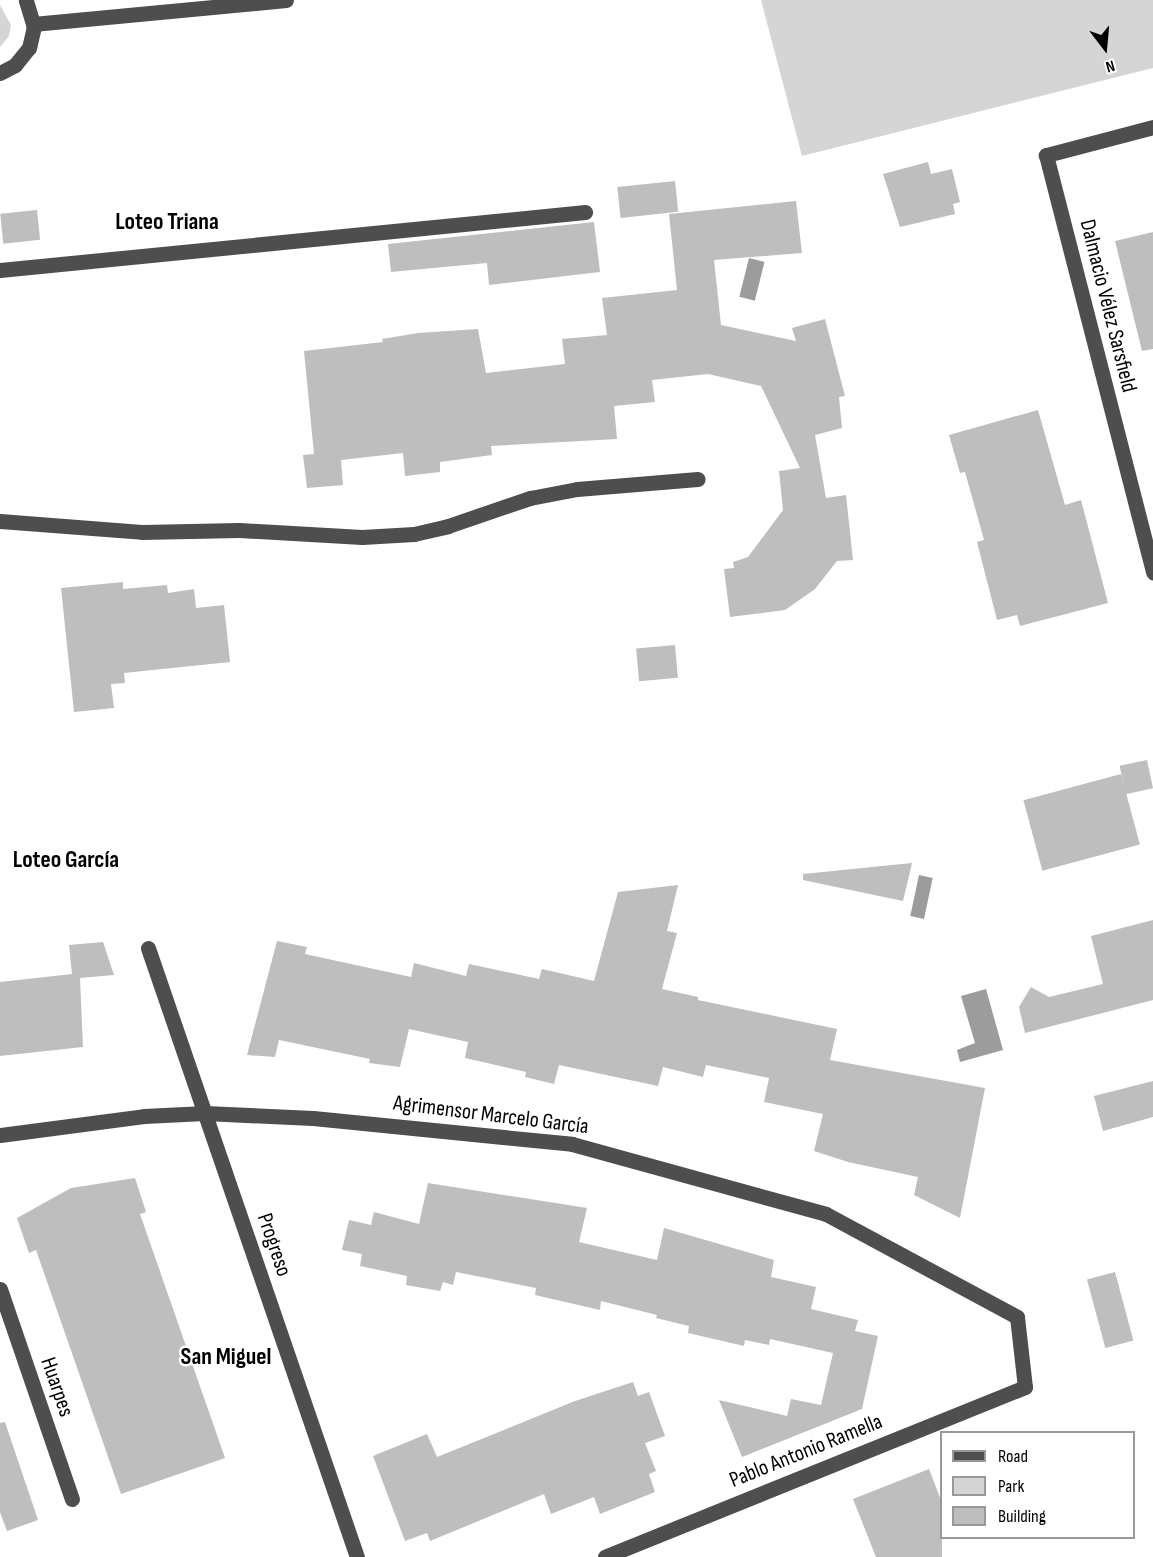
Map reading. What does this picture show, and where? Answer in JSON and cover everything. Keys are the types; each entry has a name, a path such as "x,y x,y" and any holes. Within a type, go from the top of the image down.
{"street":[{"path":"0,73 15,64 29,48 33,24 26,0"},
{"path":"33,24 286,0"},
{"name":"Dalmacio Vélez Sarsfield","path":"1153,128 1046,154 1153,573"},
{"path":"0,270 585,212"},
{"path":"0,521 142,532 238,530 362,537 414,534 540,496 577,489 698,479"},
{"name":"Progreso","path":"148,948 357,1557"},
{"name":"Agrimensor Marcelo García","path":"0,1135 144,1116 205,1113 313,1118 572,1144 826,1214 1017,1317 1025,1387"},
{"name":"Huarpes","path":"0,1289 72,1499"},
{"name":"Pablo Antonio Ramella","path":"605,1557 1025,1387"}],"green space":[{"path":"761,0 1153,0 1153,68 802,156"},
{"path":"0,5 11,25 9,36 0,47"}],"shaded area":[{"path":"749,258 765,262 755,301 739,297"},
{"path":"919,875 933,878 924,919 910,916"},
{"path":"986,989 1003,1050 960,1062 957,1050 975,1043 961,996"}],"building":[{"path":"928,162 931,174 952,169 960,202 953,204 955,214 900,227 883,174"},
{"path":"675,181 678,212 621,218 617,187"},
{"path":"796,201 802,253 714,260 721,325 796,341 792,328 825,319 845,396 839,397 842,428 815,435 826,498 846,495 853,560 837,561 815,589 785,610 730,617 724,569 734,568 733,562 748,557 783,510 779,471 800,468 761,386 708,374 652,380 655,402 614,406 617,439 491,446 492,455 440,462 440,472 405,476 403,453 341,460 343,485 307,488 303,455 314,454 304,351 383,342 382,339 418,333 478,329 486,373 565,364 562,339 607,335 602,298 677,290 669,214"},
{"path":"37,210 40,240 3,244 0,214"},
{"path":"594,222 600,272 489,285 487,263 391,272 388,244"},
{"path":"1153,232 1153,349 1142,351 1115,241"},
{"path":"1038,410 1065,505 1081,500 1108,603 1020,626 1017,615 997,620 977,542 984,540 965,472 960,473 949,435"},
{"path":"123,582 123,589 167,585 168,593 194,589 196,608 224,605 230,662 124,673 125,683 111,684 114,708 74,712 61,588"},
{"path":"675,645 678,678 639,681 636,648"},
{"path":"1147,760 1153,788 1126,794 1120,766"},
{"path":"1121,774 1140,845 1042,871 1023,800"},
{"path":"912,863 903,901 803,880 803,874"},
{"path":"678,885 667,931 677,933 662,989 698,997 698,1000 837,1029 830,1060 985,1088 960,1218 914,1195 918,1177 848,1162 814,1151 823,1114 764,1102 769,1078 706,1065 703,1077 663,1067 658,1086 559,1065 554,1084 525,1077 526,1072 465,1058 468,1042 409,1029 400,1067 369,1063 370,1059 279,1040 275,1057 247,1055 277,941 307,947 305,954 411,977 414,963 466,976 469,964 539,979 542,969 594,981 618,892"},
{"path":"1153,920 1153,1000 1025,1033 1019,1007 1031,987 1049,997 1103,984 1091,936"},
{"path":"103,942 114,975 80,978 83,1047 0,1056 0,982 72,974 69,945"},
{"path":"1153,1081 1153,1117 1103,1131 1094,1096"},
{"path":"135,1178 146,1212 140,1214 225,1458 121,1494 36,1250 29,1253 17,1218 71,1188"},
{"path":"428,1183 587,1208 579,1242 657,1260 664,1228 774,1260 771,1277 816,1287 811,1309 858,1320 855,1331 878,1336 862,1409 742,1457 719,1400 787,1416 791,1399 821,1405 833,1353 770,1339 769,1345 745,1340 744,1346 688,1333 689,1326 656,1318 657,1315 601,1301 600,1310 535,1295 536,1288 456,1272 453,1285 443,1282 440,1291 406,1285 407,1276 360,1266 362,1254 342,1250 349,1220 371,1225 374,1212 419,1224"},
{"path":"1115,1272 1133,1341 1105,1348 1087,1280"},
{"path":"633,1382 638,1396 649,1392 665,1436 645,1443 656,1471 649,1474 655,1492 600,1514 594,1497 551,1514 544,1494 430,1541 427,1533 405,1541 373,1456 427,1434 437,1457 575,1401"},
{"path":"5,1422 38,1520 7,1531 0,1512 0,1423"},
{"path":"929,1469 940,1498 942,1557 876,1557 853,1499"}],"district":[{"name":"Loteo Triana","path":"167,222"},
{"name":"Loteo García","path":"66,860"},
{"name":"San Miguel","path":"226,1357"}]}
